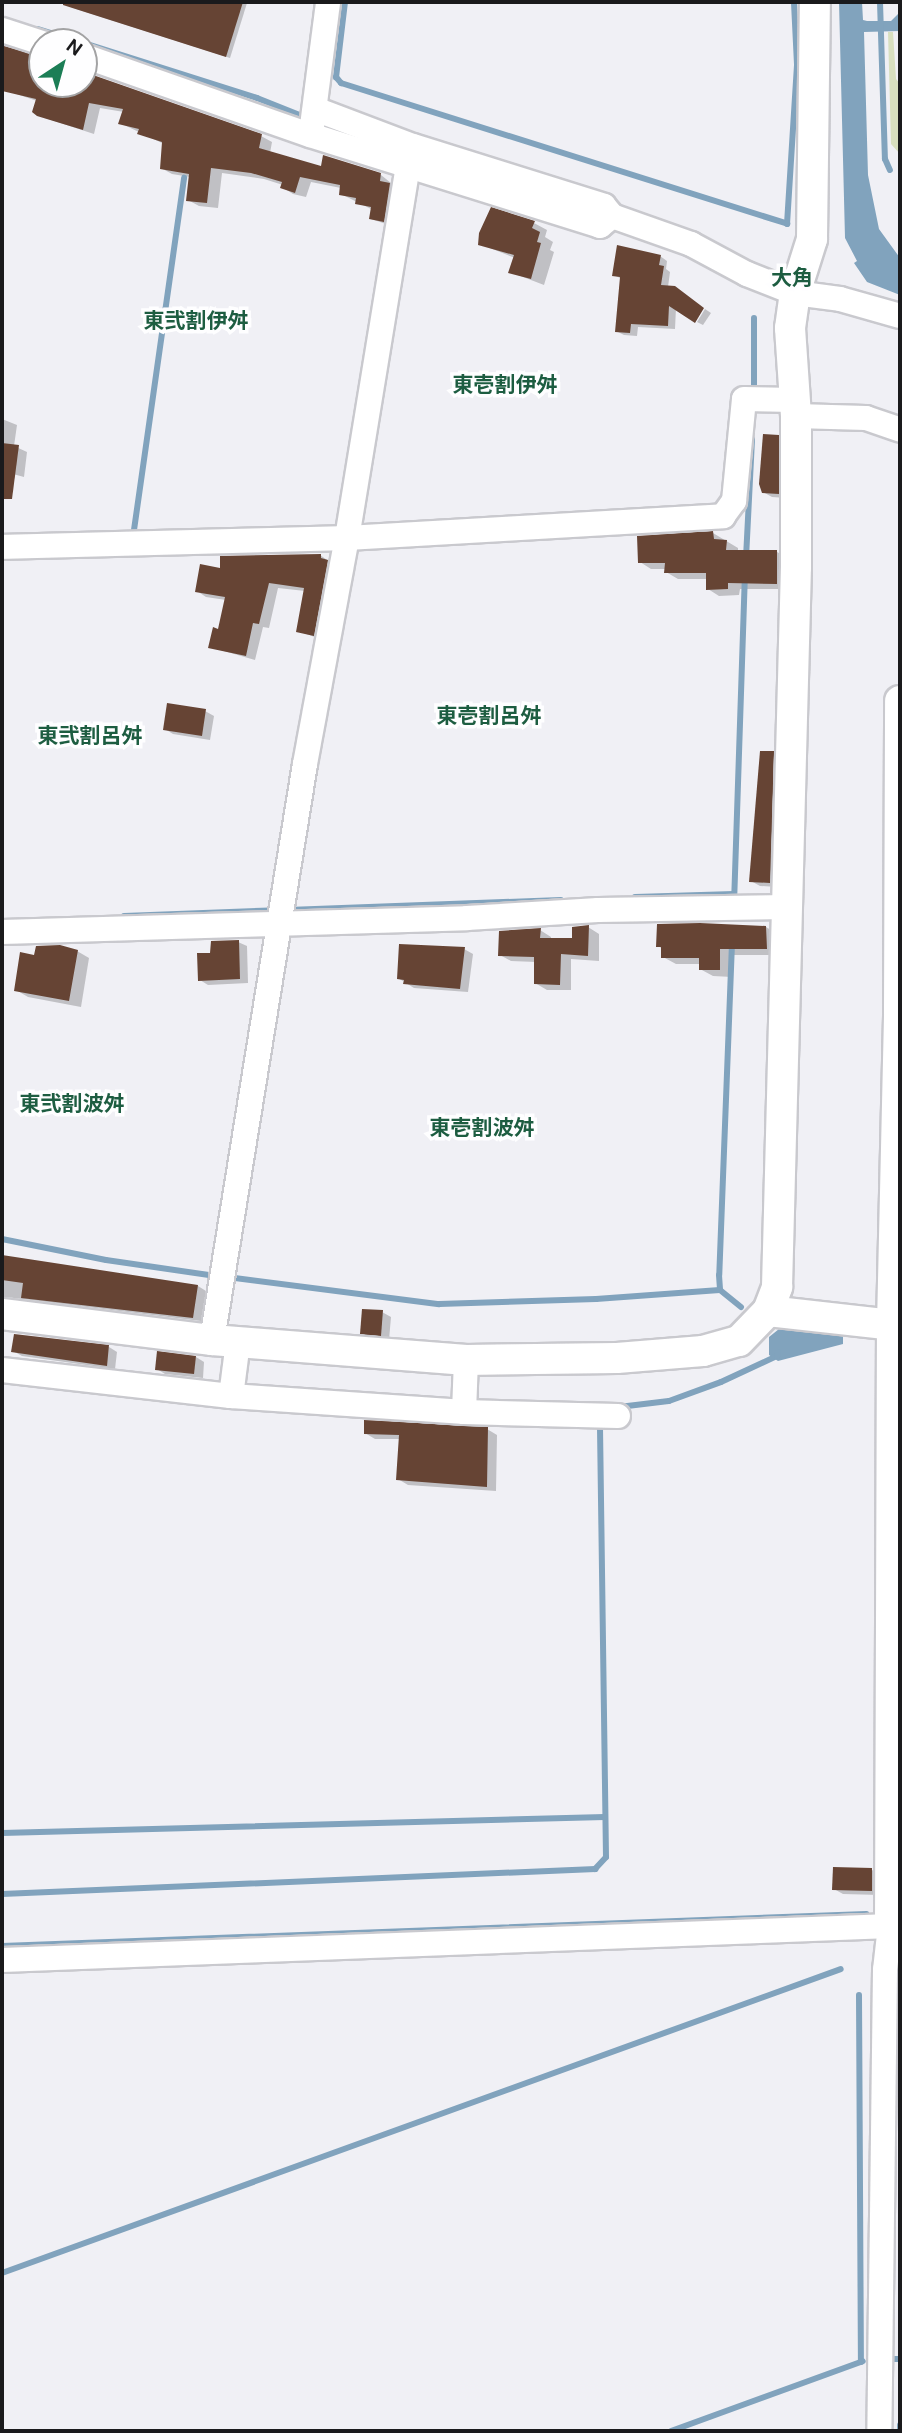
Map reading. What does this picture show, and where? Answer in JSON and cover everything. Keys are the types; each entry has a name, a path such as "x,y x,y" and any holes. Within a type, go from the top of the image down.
{"street":[{"path":"313,122 328,2"},
{"path":"2,1314 225,1341 466,1360 617,1358 703,1352 739,1341 768,1311 777,1287 796,567 795,408 790,328 795,293 812,239 815,2"},
{"path":"2,30 28,38"},
{"path":"98,60 313,122 412,146 604,206 612,216 691,244 747,274 795,293 840,299 900,316"},
{"path":"313,122 408,167 600,226 612,216"},
{"path":"232,1388 225,1341 223,1276 281,913 408,167"},
{"path":"2,547 723,516 734,501 744,398 866,418 900,430"},
{"path":"879,2431 890,2370 894,1969 890,1926 900,1012 900,701"},
{"path":"2,932 281,913 467,918 694,907 787,907"},
{"path":"768,1311 896,1326"},
{"path":"464,1405 466,1360"},
{"path":"2,1370 606,1415"},
{"path":"2,1960 890,1926"}],"green space":[{"path":"888,32 893,32 896,79 900,84 900,154 891,144"}],"water":[{"path":"839,2 862,2 863,20 891,21 898,14 900,2 900,31 864,32 868,175 879,229 900,258 900,295 867,282 854,263 857,261 845,238"},
{"path":"792,1326 843,1331 843,1344 778,1361 769,1355 769,1337 779,1329"}],"building":[{"path":"63,2 243,2 226,57 63,5"},
{"path":"4,46 28,53 28,97 2,91"},
{"path":"98,77 262,134 259,148 321,166 323,155 381,173 380,181 390,183 384,222 369,219 371,207 355,204 356,198 339,195 340,185 300,177 295,193 280,188 282,182 251,173 211,168 207,203 186,201 189,174 160,169 162,142 137,134 139,129 118,124 123,109 89,103 83,130 37,116 32,112 36,99 32,98 98,98"},
{"path":"491,207 535,221 532,228 540,232 537,242 541,243 531,279 508,273 514,255 478,245 479,233"},
{"path":"617,245 661,255 659,265 664,266 661,285 675,286 704,308 695,323 669,306 668,326 631,324 630,333 615,332 620,277 612,276"},
{"path":"763,434 779,435 779,494 762,493 759,484"},
{"path":"2,443 19,445 12,499 2,499"},
{"path":"713,531 714,539 727,540 726,550 777,550 777,584 728,583 728,589 706,590 706,573 664,573 665,563 638,563 637,536"},
{"path":"321,554 321,558 328,560 314,636 296,632 304,588 269,583 259,624 253,623 246,656 208,648 213,627 218,629 225,597 195,592 200,564 220,568 220,556"},
{"path":"167,703 206,709 202,736 163,730"},
{"path":"760,751 774,751 770,883 749,882"},
{"path":"657,924 766,926 767,949 720,949 720,970 699,970 699,958 661,958 661,947 656,947"},
{"path":"589,925 588,956 561,954 560,985 534,984 534,957 498,956 499,931 541,928 540,938 572,938 572,927"},
{"path":"239,940 240,979 198,981 197,953 210,953 211,941"},
{"path":"399,944 465,947 460,989 403,984 404,980 397,979"},
{"path":"60,945 78,950 69,1001 14,991 20,952 34,955 36,946"},
{"path":"2,1255 198,1285 193,1318 21,1298 23,1283 2,1280"},
{"path":"362,1309 383,1310 381,1336 360,1334"},
{"path":"14,1334 109,1345 107,1366 11,1352"},
{"path":"157,1351 196,1356 194,1374 155,1370"},
{"path":"364,1420 488,1427 487,1487 396,1480 399,1435 364,1434"},
{"path":"833,1867 872,1868 872,1891 832,1890"}],"waterway":[{"path":"345,2 336,77 341,83 787,224 797,64 794,2"},
{"path":"880,2 885,159 890,170"},
{"path":"98,47 257,98 307,118"},
{"path":"133,537 184,178"},
{"path":"754,318 754,394"},
{"path":"746,558 752,439"},
{"path":"734,904 745,576"},
{"path":"635,897 734,894"},
{"path":"288,910 561,900"},
{"path":"124,916 277,910"},
{"path":"732,943 719,1275 720,1290 741,1307"},
{"path":"2,1239 106,1260 216,1276"},
{"path":"227,1277 439,1304 596,1299 720,1290"},
{"path":"619,1407 669,1401 721,1382 777,1356 778,1352"},
{"path":"2,1894 595,1869 606,1857 600,1422"},
{"path":"2,1833 605,1817"},
{"path":"2,1946 866,1914"},
{"path":"2,2273 841,1969"},
{"path":"859,1995 861,2362"},
{"path":"894,2359 900,2359"},
{"path":"671,2431 863,2361"},
{"path":"900,2425 900,2431"}],"district":[{"name":"大角","path":"792,278"},
{"name":"東弐割伊舛","path":"196,321"},
{"name":"東壱割伊舛","path":"505,385"},
{"name":"東壱割呂舛","path":"489,716"},
{"name":"東弐割呂舛","path":"90,736"},
{"name":"東弐割波舛","path":"72,1104"},
{"name":"東壱割波舛","path":"482,1128"}]}
